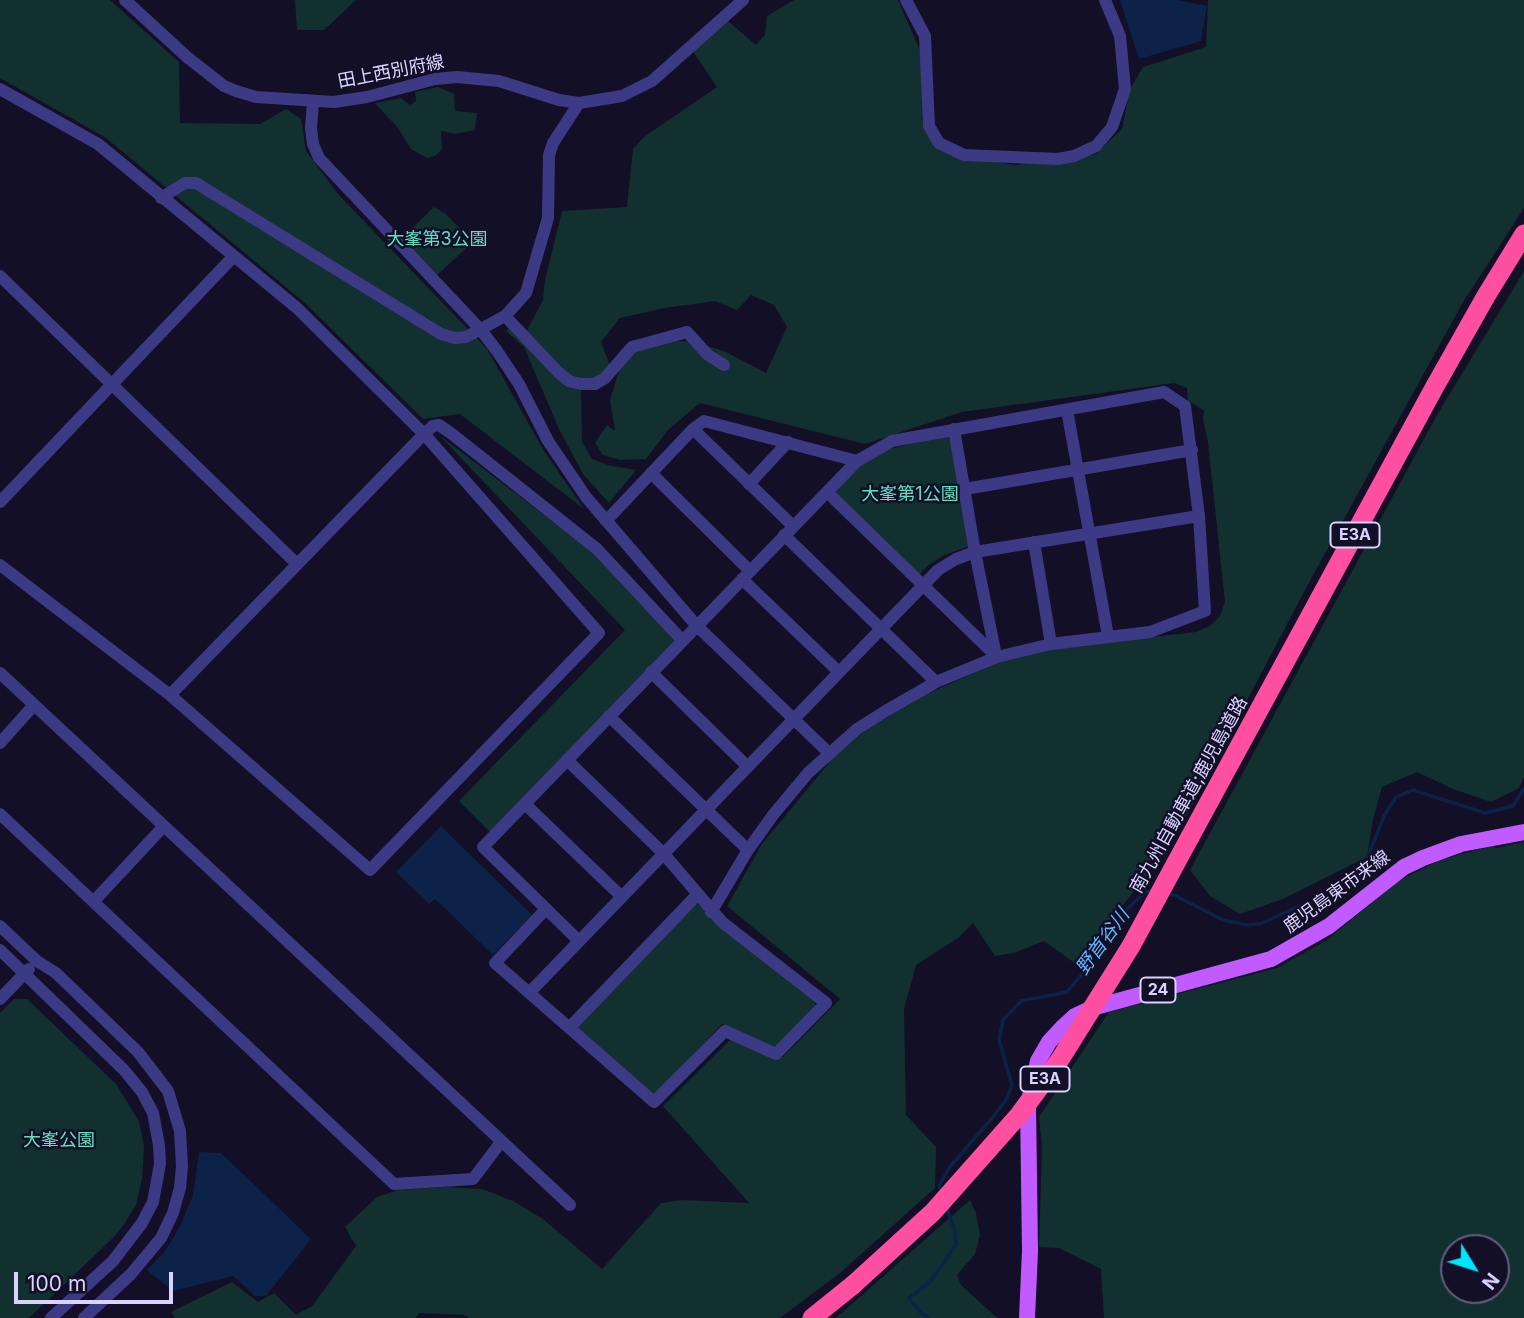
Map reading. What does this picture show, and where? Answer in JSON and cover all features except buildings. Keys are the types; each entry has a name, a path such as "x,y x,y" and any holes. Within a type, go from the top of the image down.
{"highway":[{"name":"南九州自動車道;鹿児島道路","path":"812,1318 853,1285 933,1212 1019,1115 1059,1061 1131,946 1434,388 1524,234"}],"main road":[{"name":"鹿児島東市来線","path":"1027,1318 1030,1251 1028,1105 1038,1061 1049,1042 1062,1028 1075,1016 1092,1008 1271,959 1329,926 1404,867 1461,844 1524,832"}],"street":[{"name":"田上西別府線","path":"125,0 187,57 224,86 256,97 334,102 435,79 457,77 499,82 559,100 579,103 622,96 652,81 743,0"},
{"path":"906,0 925,36 929,126 939,143 964,155 1058,159 1074,156 1096,146 1112,127 1125,89 1120,36 1105,0"},
{"path":"0,89 98,144 297,308 424,434 599,633 370,870 170,695 0,565"},
{"path":"313,102 311,128 313,144 319,158 481,330 508,366 568,473 606,521 696,625 829,753"},
{"path":"161,198 185,183 196,183 441,334 455,338 466,337 505,316 526,293 548,218 548,155 579,103"},
{"path":"0,502 233,257"},
{"path":"0,276 296,563"},
{"path":"505,316 558,372 580,384 595,384 605,378 632,347 687,331 708,355 724,365"},
{"path":"579,941 483,847 857,461 892,441 1164,392 1185,406 1199,516 1205,611 1150,632 1051,644 997,657 936,682 857,729 829,753 773,815 748,849 712,912"},
{"path":"1067,410 1108,636"},
{"path":"606,521 693,429 704,421 857,461"},
{"path":"170,695 424,434 433,426 439,425 453,433 597,549 682,640"},
{"path":"693,429 749,484 880,628 936,682"},
{"path":"954,429 975,552 997,657"},
{"path":"749,484 788,442"},
{"path":"965,489 1192,450"},
{"path":"651,473 839,672"},
{"path":"827,492 997,657"},
{"path":"529,993 880,628 923,584 947,565 975,552 1199,516"},
{"path":"1034,542 1051,644"},
{"path":"651,672 747,766"},
{"path":"0,673 570,1205"},
{"path":"0,743 34,705"},
{"path":"609,716 748,849"},
{"path":"546,909 495,963 654,1102 725,1031 776,1054 825,1003 712,912 663,853 567,760"},
{"path":"525,804 622,897"},
{"path":"0,814 394,1184 473,1179 501,1142"},
{"path":"94,901 164,826"},
{"path":"569,1028 697,895"},
{"path":"0,926 37,961 56,973 138,1052 168,1091 180,1131 180,1188 173,1213 161,1238 131,1274 84,1318"},
{"path":"0,950 124,1070 142,1092 153,1114 159,1145 160,1164 153,1202 142,1223 113,1261 51,1318"},
{"path":"0,999 37,961"}],"green space":[{"path":"0,0 110,0 179,62 180,123 260,124 286,109 301,119 306,151 338,194 487,349 544,451 584,509 460,414 423,419 305,303 106,138 0,78"},
{"path":"295,0 356,0 324,30 297,30"},
{"path":"794,0 898,0 921,53 922,120 937,146 969,159 1018,165 1041,157 1060,163 1096,154 1122,129 1130,89 1143,67 1206,47 1208,0 1524,0 1524,208 1462,304 1305,590 1171,845 1076,964 1044,941 1014,953 995,956 973,923 958,938 916,965 904,1009 906,1115 936,1147 935,1188 840,1273 780,1318 469,1318 464,1315 419,1313 416,1318 175,1318 171,1312 232,1282 258,1302 274,1293 296,1315 312,1306 356,1246 345,1227 377,1197 399,1190 445,1187 482,1189 513,1201 543,1219 602,1269 661,1203 682,1200 749,1203 663,1106 729,1041 739,1039 771,1055 783,1057 840,999 727,906 762,844 833,758 866,730 927,694 997,663 1062,647 1196,632 1210,626 1220,616 1225,602 1204,410 1188,401 1187,388 1174,383 962,412 865,444 700,403 668,430 646,459 620,460 603,455 595,443 607,425 615,431 610,400 620,368 635,347 669,340 693,342 724,351 766,373 787,327 774,305 751,295 737,310 715,301 665,308 620,318 601,342 612,370 581,389 582,442 592,459 636,470 609,503 583,474 559,429 524,347 506,331 511,326 526,332 543,300 545,280 562,211 627,207 633,149 644,137 717,87 692,50 728,21 756,45 765,35 767,16"},
{"path":"438,87 454,94 455,111 477,113 475,130 456,134 441,131 442,149 435,156 427,158 411,149 398,128 375,103 401,98 410,105 416,101 415,92"},
{"name":"大峯第3公園","path":"434,207 446,214 473,242 437,275 401,239"},
{"path":"1524,271 1524,777 1519,788 1491,802 1453,789 1417,772 1382,787 1367,857 1283,899 1240,914 1210,896 1190,870 1437,415"},
{"path":"439,435 603,560 674,639 673,644 490,832 459,801 625,630"},
{"name":"大峯第1公園","path":"947,436 952,440 970,546 944,555 920,574 836,494 836,488 859,465 885,450"},
{"path":"1524,842 1524,1318 1104,1318 1101,1269 1059,1248 1039,1247 1042,1147 1039,1117 1109,1012 1277,968 1327,940 1397,882 1440,860 1492,846 1496,848"},
{"path":"695,904 700,905 815,1001 815,1007 779,1045 772,1047 722,1024 656,1094 652,1095 578,1031 577,1026"},
{"name":"大峯公園","path":"14,999 27,999 116,1084 139,1121 144,1146 142,1179 136,1205 123,1226 29,1318 0,1318 0,1013"},
{"path":"970,1200 976,1213 980,1235 975,1254 957,1275 961,1285 997,1318 836,1318"}],"water":[{"path":"1120,0 1177,0 1207,6 1201,41 1139,59"},
{"path":"441,826 532,915 493,955 435,899 429,904 396,872"},
{"path":"199,1152 221,1153 311,1239 266,1296 255,1296 233,1276 173,1291 147,1270 165,1251 179,1228 193,1196"}],"waterway":[{"name":"野首谷川","path":"1168,894 1223,920 1248,925 1260,924 1346,890 1359,879 1384,816 1396,797 1413,790 1485,813 1513,806 1524,789"},
{"name":"野首谷川","path":"941,1192 939,1186 949,1168 1006,1100 1012,1085 999,1040 1003,1020 1021,1001 1067,992 1092,962 1116,920 1146,891 1153,892"},
{"name":"野首谷川","path":"929,1318 922,1314 909,1298 930,1282 956,1245 955,1231 946,1206"}]}
